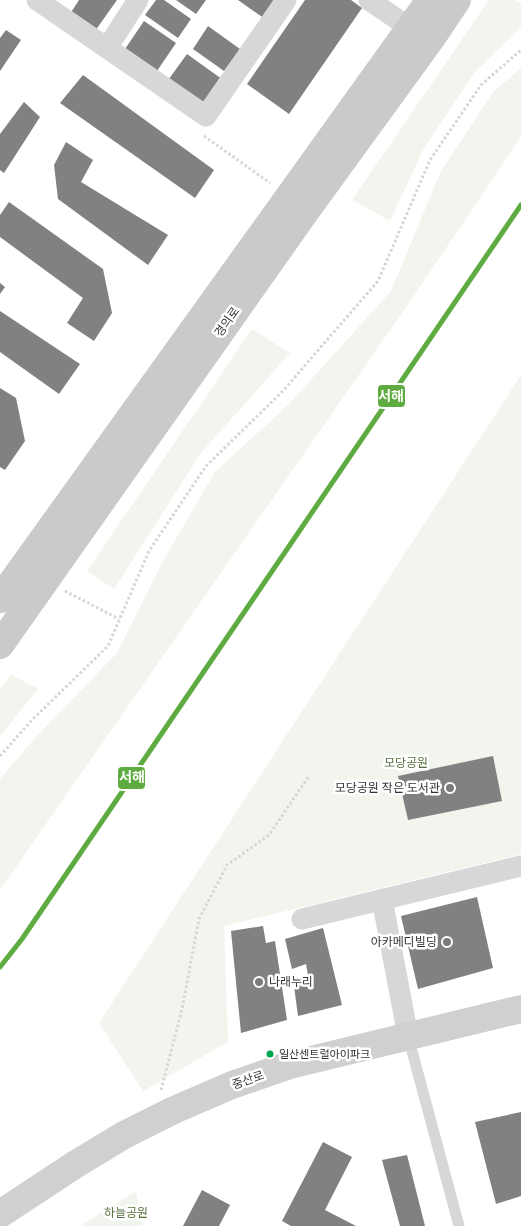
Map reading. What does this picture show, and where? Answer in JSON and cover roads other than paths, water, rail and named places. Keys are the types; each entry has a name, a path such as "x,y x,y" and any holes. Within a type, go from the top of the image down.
{"main road":[{"name":"경의로","path":"0,645 7,599 430,0"},
{"name":"경의로","path":"7,599 297,223 457,0"},
{"name":"중산로","path":"0,1214 124,1135 182,1106 232,1085 290,1065 521,1009"}],"street":[{"path":"38,0 206,116 286,0"},
{"path":"106,48 138,0"},
{"path":"369,0 410,28"},
{"path":"302,919 521,866"},
{"path":"382,899 408,1036"}],"lane":[{"path":"408,1036 458,1226"}],"place":[{"name":"모당공원 작은 도서관","path":"450,788"},
{"name":"아카메디빌딩","path":"447,942"},
{"name":"나래누리","path":"259,982"},
{"name":"일산센트럴아이파크","path":"270,1054"}],"park label":[{"name":"모당공원","path":"406,763"},
{"name":"하늘공원","path":"126,1213"}]}
